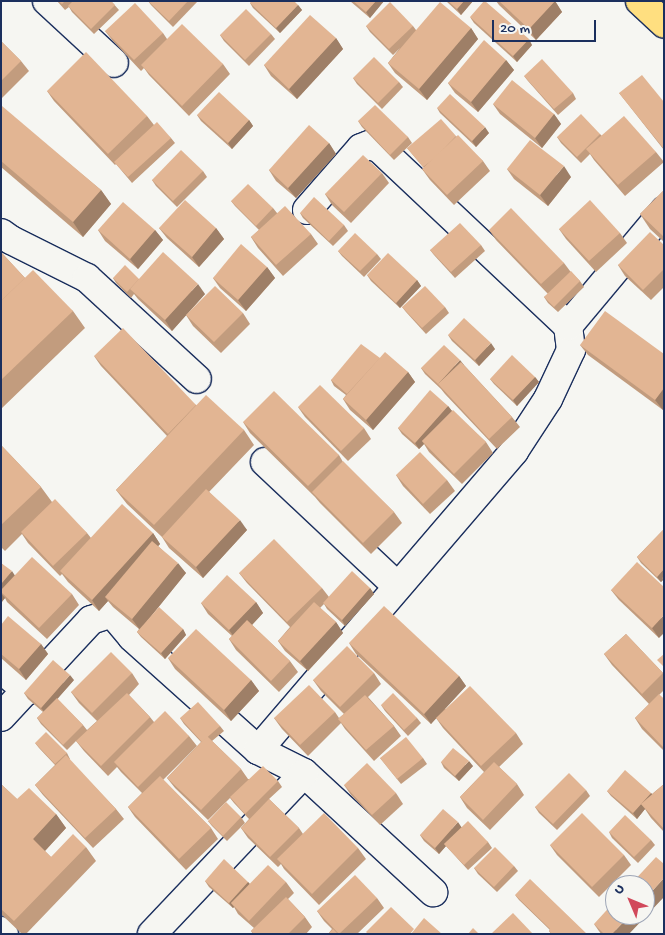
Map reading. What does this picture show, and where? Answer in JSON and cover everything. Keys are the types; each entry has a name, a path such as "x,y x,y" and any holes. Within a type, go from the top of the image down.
{"highway":[{"path":"640,1 664,23"}],"street":[{"path":"47,1 114,63"},
{"path":"258,750 514,451 548,399 571,350 568,326 379,148 369,145 361,148 307,210"},
{"path":"568,326 664,210"},
{"path":"1,233 87,278 197,379"},
{"path":"265,462 397,586"},
{"path":"1,717 91,620 112,613 132,637 258,750 304,773 433,892"},
{"path":"1,668 27,691"},
{"path":"152,934 304,773"},
{"path":"1,931 4,934"}],"building":[{"path":"73,1 111,1 115,5 91,29 68,6"},
{"path":"148,1 188,1 169,21"},
{"path":"251,1 294,1 298,5 276,28 250,3"},
{"path":"353,1 376,1 366,12"},
{"path":"448,1 464,1 457,9"},
{"path":"484,1 529,39 513,56 470,17"},
{"path":"499,1 555,1 529,29"},
{"path":"390,2 413,26 389,49 366,26"},
{"path":"440,2 471,28 419,89 388,63"},
{"path":"135,3 163,33 134,60 105,31"},
{"path":"246,9 271,34 245,60 220,35"},
{"path":"310,15 336,38 289,89 264,65"},
{"path":"182,24 223,64 182,106 141,65"},
{"path":"484,40 506,60 471,102 448,83"},
{"path":"1,41 21,61 1,81"},
{"path":"86,52 147,116 108,154 47,91"},
{"path":"374,57 399,82 378,103 353,78"},
{"path":"542,59 573,93 554,109 524,76"},
{"path":"642,75 664,102 664,149 619,93"},
{"path":"512,80 554,114 535,138 493,104"},
{"path":"219,92 249,120 228,143 197,115"},
{"path":"450,94 485,127 472,141 437,108"},
{"path":"375,105 408,137 390,155 358,121"},
{"path":"2,106 101,190 73,222 1,161"},
{"path":"581,114 600,134 577,157 557,137"},
{"path":"624,116 656,152 618,185 586,149"},
{"path":"441,119 456,136 435,158 423,167 407,148"},
{"path":"157,122 171,138 128,177 114,162"},
{"path":"309,125 329,143 288,188 269,170"},
{"path":"458,135 483,161 447,195 422,169"},
{"path":"530,140 564,166 540,195 507,169"},
{"path":"181,150 203,171 173,201 152,180"},
{"path":"363,155 382,173 344,212 325,194"},
{"path":"248,184 273,208 256,226 231,201"},
{"path":"664,190 664,237 640,214"},
{"path":"314,197 344,225 329,241 300,213"},
{"path":"185,200 216,228 192,257 159,228"},
{"path":"590,200 620,233 589,261 559,229"},
{"path":"123,202 155,230 130,259 98,230"},
{"path":"285,206 311,234 276,265 251,237"},
{"path":"511,208 564,263 541,284 489,230"},
{"path":"460,223 481,245 451,272 430,250"},
{"path":"650,232 664,245 664,269 643,290 618,265"},
{"path":"355,233 377,254 360,271 338,251"},
{"path":"241,244 267,267 238,300 213,278"},
{"path":"1,252 25,278 1,301"},
{"path":"163,252 198,284 165,320 130,289"},
{"path":"388,253 417,280 396,303 367,275"},
{"path":"125,265 139,279 127,292 113,278"},
{"path":"33,270 73,311 1,380 1,301"},
{"path":"571,271 580,281 554,307 544,297"},
{"path":"215,286 243,313 214,342 186,315"},
{"path":"425,286 445,307 422,328 402,307"},
{"path":"605,311 664,354 664,388 655,400 580,345"},
{"path":"464,318 491,343 475,360 448,335"},
{"path":"123,328 196,405 168,434 94,356"},
{"path":"361,344 380,358 347,394 331,380"},
{"path":"444,345 460,360 438,384 421,368"},
{"path":"385,352 408,372 366,420 343,399"},
{"path":"512,355 535,377 513,400 490,379"},
{"path":"461,362 512,417 489,439 438,384"},
{"path":"320,385 364,428 341,451 298,407"},
{"path":"430,390 448,406 415,443 398,428"},
{"path":"274,391 339,455 308,486 243,422"},
{"path":"206,395 244,430 154,525 116,490"},
{"path":"453,410 486,442 454,474 422,441"},
{"path":"1,445 41,487 1,525"},
{"path":"420,452 447,480 423,504 396,475"},
{"path":"343,461 394,512 363,543 312,492"},
{"path":"206,489 240,520 196,567 162,537"},
{"path":"55,499 87,533 53,566 21,532"},
{"path":"122,504 153,533 92,600 60,571"},
{"path":"664,529 664,569 657,577 637,557"},
{"path":"274,539 322,588 287,622 239,573"},
{"path":"152,541 178,563 132,619 105,597"},
{"path":"32,557 72,594 39,628 1,592"},
{"path":"637,562 664,587 664,615 652,628 611,590"},
{"path":"1,563 12,571 1,584"},
{"path":"352,571 370,588 342,620 323,603"},
{"path":"227,575 256,602 229,630 201,603"},
{"path":"314,602 336,622 300,661 278,641"},
{"path":"384,606 459,676 424,714 349,643"},
{"path":"159,607 183,629 161,653 137,632"},
{"path":"8,616 41,644 19,669 1,654 1,625"},
{"path":"247,620 290,661 271,681 229,639"},
{"path":"196,629 251,680 224,710 168,658"},
{"path":"626,634 663,673 642,694 604,654"},
{"path":"347,646 374,673 340,707 313,680"},
{"path":"111,652 132,673 92,713 71,692"},
{"path":"664,654 664,667 657,660"},
{"path":"53,660 70,675 41,708 24,693"},
{"path":"309,685 335,712 300,745 274,718"},
{"path":"470,686 516,733 481,766 436,718"},
{"path":"127,693 150,717 101,766 76,741"},
{"path":"393,693 417,718 404,730 381,705"},
{"path":"659,694 664,699 664,748 635,718"},
{"path":"365,695 394,726 366,750 338,719"},
{"path":"57,698 83,725 63,745 37,718"},
{"path":"198,702 220,726 202,742 180,718"},
{"path":"165,711 189,736 138,787 114,762"},
{"path":"46,732 67,753 55,764 35,743"},
{"path":"207,736 241,769 201,810 167,778"},
{"path":"406,737 423,758 397,779 380,758"},
{"path":"453,748 469,761 455,776 441,762"},
{"path":"66,755 116,809 85,838 35,785"},
{"path":"494,762 517,784 483,820 460,797"},
{"path":"367,763 396,793 372,815 344,785"},
{"path":"263,766 278,781 245,814 230,797"},
{"path":"625,770 651,793 633,813 607,791"},
{"path":"569,773 586,790 553,824 535,807"},
{"path":"160,776 211,828 179,859 128,807"},
{"path":"1,784 17,799 29,788 56,814 33,839 51,857 73,834 86,847 14,921 1,909"},
{"path":"664,784 664,829 641,804"},
{"path":"269,799 299,828 270,857 241,828"},
{"path":"226,802 241,817 223,836 208,821"},
{"path":"443,809 458,822 435,848 420,835"},
{"path":"324,813 358,848 312,894 277,859"},
{"path":"582,813 624,855 592,887 550,845"},
{"path":"625,815 651,840 634,857 609,832"},
{"path":"468,821 488,842 464,865 444,844"},
{"path":"495,847 514,866 494,887 474,868"},
{"path":"656,857 664,864 664,878 655,888 655,875 639,875"},
{"path":"224,859 248,882 229,903 205,881"},
{"path":"268,865 286,882 249,921 231,903"},
{"path":"355,875 377,898 339,934 317,911"},
{"path":"530,879 587,934 552,934 549,931 550,929 515,895"},
{"path":"286,897 305,917 288,934 254,934 251,931"},
{"path":"391,907 414,929 410,934 368,934 366,932"},
{"path":"605,912 605,925 621,925 612,934 604,934 594,924"},
{"path":"513,913 533,934 491,934"},
{"path":"424,918 442,934 411,934"},
{"path":"473,928 479,934 468,934"},
{"path":"333,929 338,934 328,934"}]}
